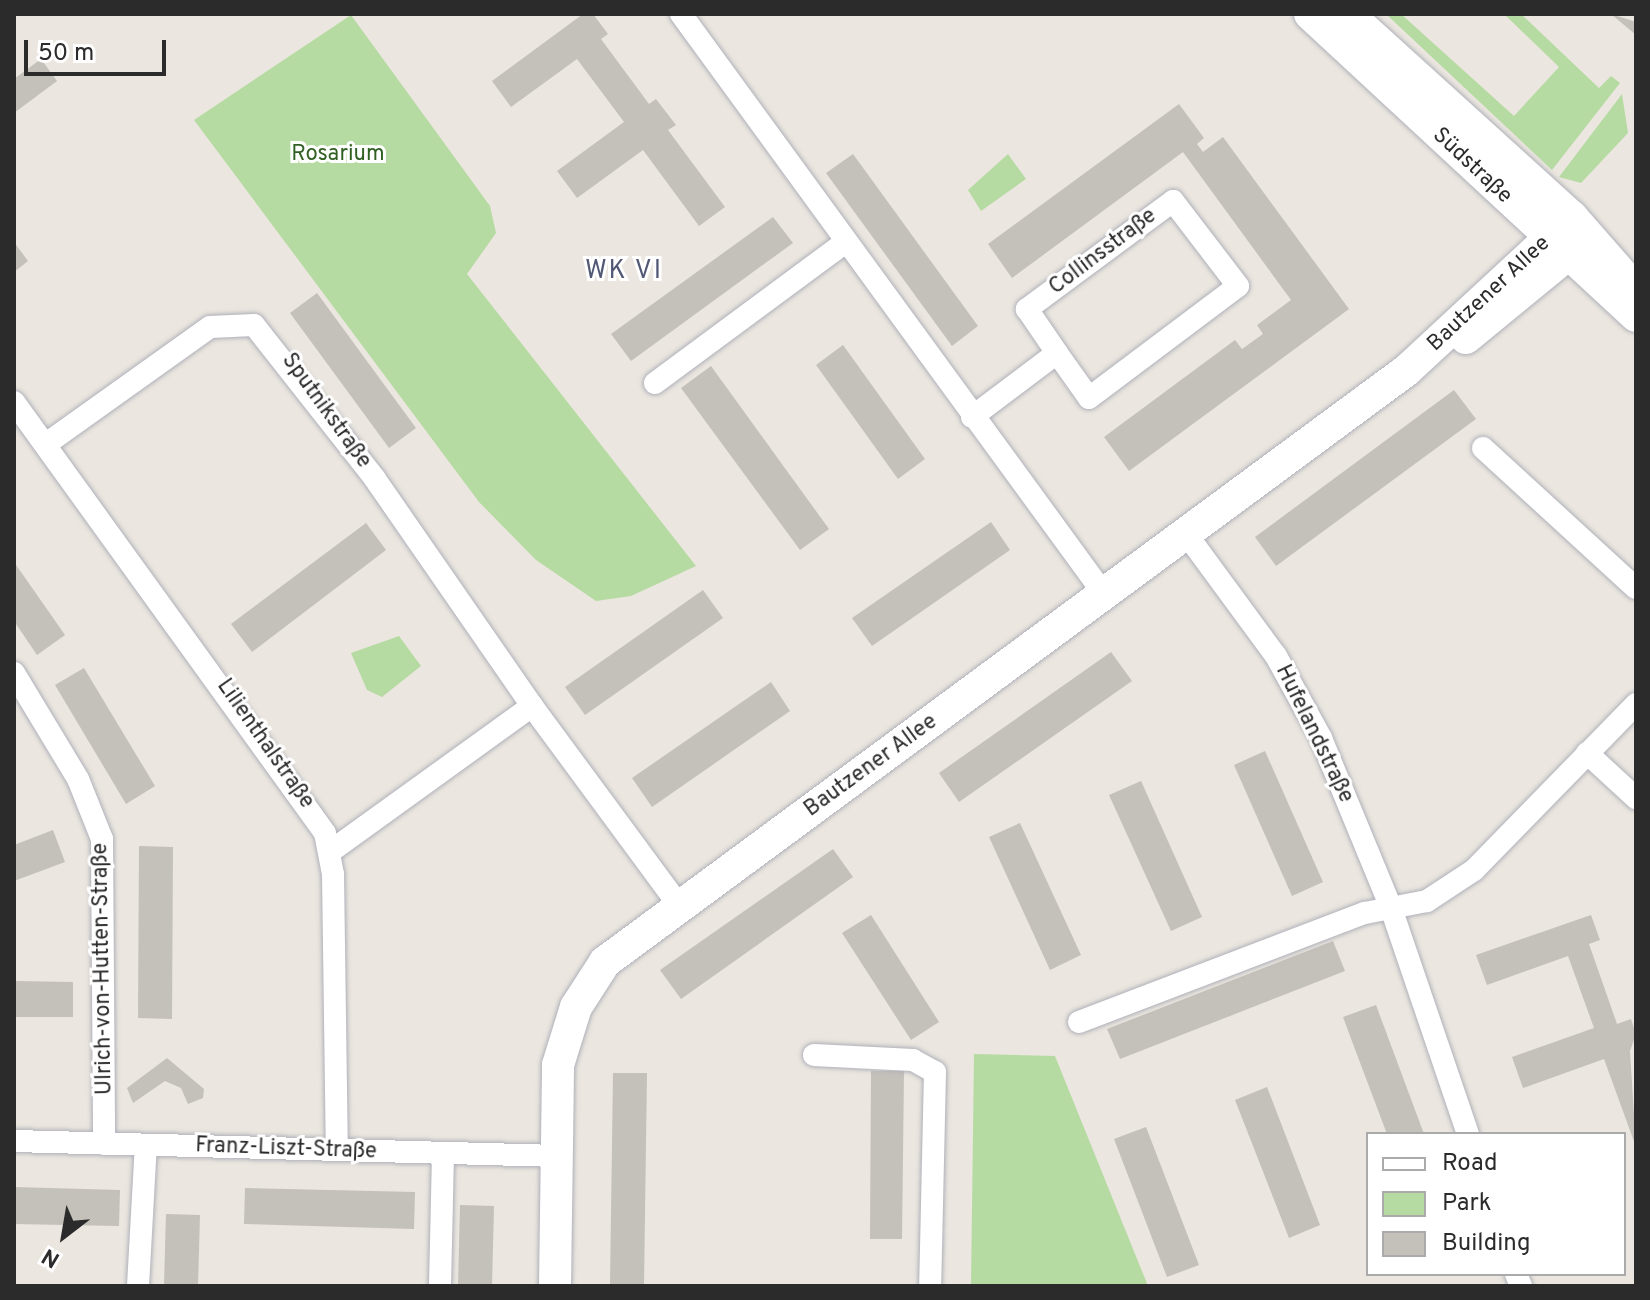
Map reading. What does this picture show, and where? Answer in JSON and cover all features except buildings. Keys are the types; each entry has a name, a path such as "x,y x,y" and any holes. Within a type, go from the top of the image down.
{"street":[{"path":"681,14 843,244 1104,594"},
{"name":"Südstraße","path":"1310,14 1636,290"},
{"name":"Südstraße","path":"1348,14 1570,237 1636,316"},
{"name":"Collinsstraße","path":"1173,201 1238,286 1089,398 1057,353 1027,309 1173,201"},
{"name":"Bautzener Allee","path":"555,1286 558,1065 576,1007 605,962 678,904 1187,535 1407,370 1570,237"},
{"path":"655,383 843,244"},
{"name":"Sputnikstraße","path":"46,444 210,327 254,325 347,441 532,706 678,904"},
{"path":"972,417 1057,353"},
{"name":"Lilienthalstraße","path":"14,402 297,787 331,851 337,1150"},
{"path":"1483,448 1636,588"},
{"name":"Hufelandstraße","path":"1187,535 1309,714 1391,908 1467,1132"},
{"name":"Ulrich-von-Hutten-Straße","path":"14,673 78,779 102,839 104,1144"},
{"path":"1079,1022 1391,908 1427,901 1474,870 1636,704"},
{"path":"331,851 532,706"},
{"path":"1587,753 1636,798"},
{"path":"814,1055 913,1060 935,1072 930,1286"},
{"name":"Franz-Liszt-Straße","path":"14,1141 558,1156"},
{"path":"138,1286 146,1145"},
{"path":"440,1286 443,1153"}],"green space":[{"path":"1386,14 1401,14 1514,116 1559,67 1504,14 1521,14 1599,88 1611,76 1620,83 1552,170"},
{"name":"Rosarium","path":"351,15 490,206 496,233 467,274 696,566 631,596 596,601 536,560 479,502 194,120"},
{"path":"1622,94 1628,133 1581,183 1559,177"},
{"path":"1008,154 1026,179 981,211 968,190"},
{"path":"399,636 421,666 382,697 367,690 351,653"},
{"path":"974,1054 1055,1056 1148,1286 971,1286"}],"district":[{"name":"WK VI","path":"624,272"}]}
